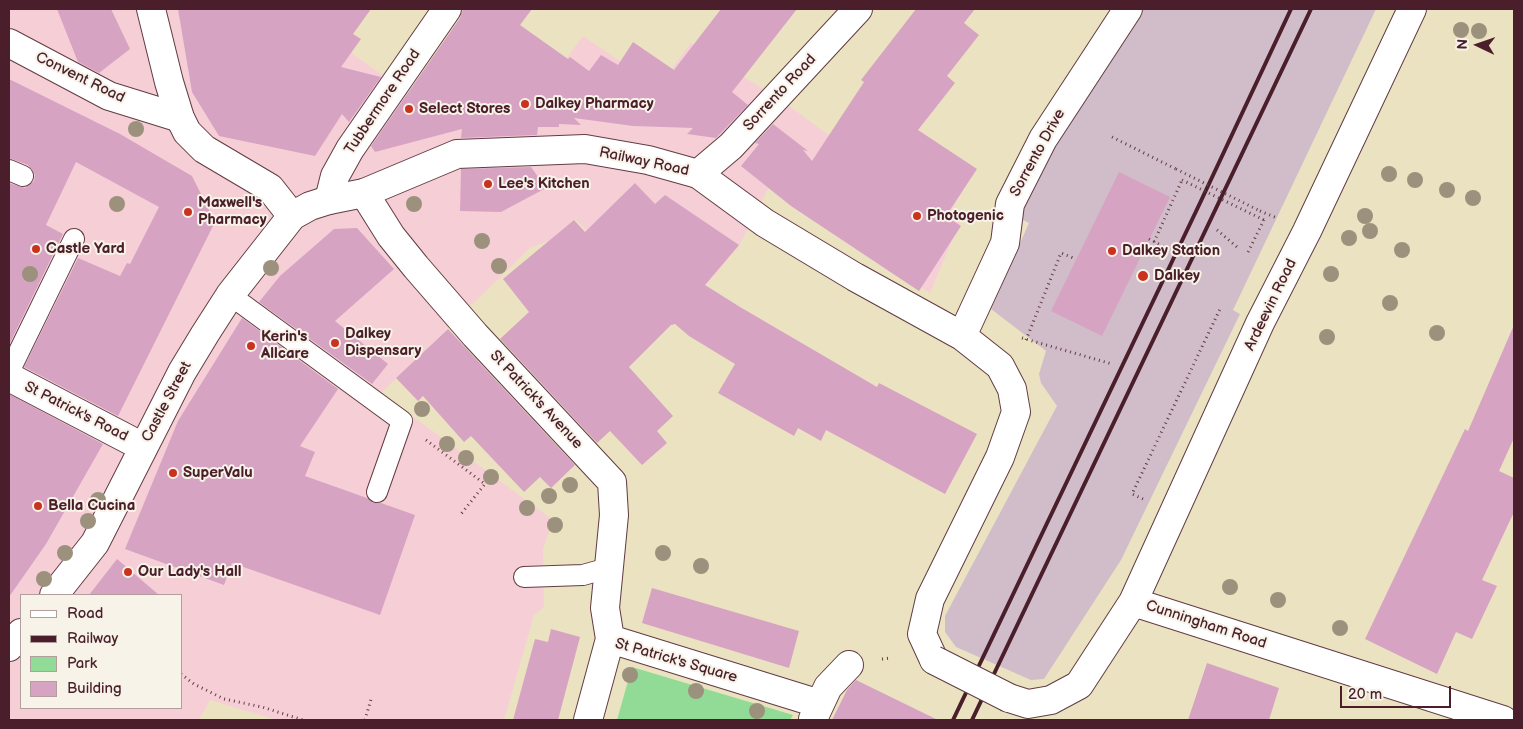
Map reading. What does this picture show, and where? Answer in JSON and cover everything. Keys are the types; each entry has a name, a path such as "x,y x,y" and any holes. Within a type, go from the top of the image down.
{"street":[{"path":"151,9 180,118 187,132 204,148 270,188 292,216"},
{"name":"Tubbermore Road","path":"329,200 335,176 350,149 447,9"},
{"name":"Sorrento Road","path":"698,174 731,146 858,9"},
{"name":"Sorrento Drive","path":"962,336 1005,243 1010,204 1042,139 1128,9"},
{"name":"Ardeevin Road","path":"1134,602 1260,323 1308,231 1412,9"},
{"name":"Convent Road","path":"10,45 108,96 180,118"},
{"name":"Railway Road","path":"292,216 310,206 364,193 458,154 585,150 648,160 698,174 765,223 855,277 962,336"},
{"name":"St Patrick's Avenue","path":"364,193 391,236 416,267 475,335 612,482 614,515 605,608 610,640"},
{"name":"Castle Street","path":"55,594 95,543 182,372 230,295 292,216"},
{"name":"Cunningham Road","path":"962,336 1000,366 1012,389 1016,412 992,476 930,600 922,634 934,660 1010,698 1028,704 1050,700 1079,685 1134,602 1503,720"},
{"name":"St Patrick's Road","path":"9,378 143,447"},
{"path":"9,648 20,634"},
{"name":"St Patrick's Square","path":"588,720 610,640 816,712 828,687 849,665"}],"lane":[{"path":"9,372 74,239"},
{"path":"230,295 402,421 378,492"},
{"path":"524,578 583,575 608,568"}],"path":[{"path":"1112,137 1275,217"},
{"path":"1154,242 1182,180 1264,220 1248,252"},
{"path":"1216,230 1237,248"},
{"path":"1149,240 1168,249"},
{"path":"1026,340 1062,253 1076,259"},
{"path":"1054,346 1112,364"},
{"path":"402,421 485,484 461,514"},
{"path":"182,675 194,684 224,699 262,707 303,720"},
{"path":"365,720 372,696"}],"shaded area":[{"path":"9,9 280,9 282,16 303,19 445,119 553,77 583,36 658,87 691,43 788,105 903,190 975,170 949,214 960,221 930,293 770,185 739,246 706,285 704,284 673,326 627,272 575,219 549,241 530,248 381,393 553,520 543,549 544,607 534,615 504,720 277,720 210,700 199,720 9,720"},
{"name":"Dalkey","path":"1140,9 1376,9 1233,310 1240,314 1121,560 1044,679 1031,680 956,647 945,632 945,616 1057,406 1041,383 1039,374 1046,351 991,309 1029,223 1011,214"}],"green space":[{"path":"632,667 793,715 790,720 617,720"}],"building":[{"path":"57,9 111,9 130,49 99,73 78,62"},
{"path":"178,9 371,9 353,34 361,39 341,67 381,77 349,122 342,114 315,156 219,136 192,92"},
{"path":"463,9 532,9 520,25 568,59 570,57 589,71 601,55 618,65 633,42 674,70 721,9 797,9 732,92 748,105 716,138 687,134 693,128 633,126 574,118 581,125 559,124 559,127 538,127 537,135 461,138 462,129 375,152 371,146 460,18"},
{"path":"916,9 975,9 964,23 979,35 947,76 955,83 918,130 977,169 946,216 961,226 919,291 791,206 741,166 759,144 755,143 773,124 808,151 803,150 812,161 864,82 861,80"},
{"path":"9,79 120,134 192,176 215,222 118,416 24,367 78,258 120,276 127,263 130,264 159,207 76,162 46,225 63,234 9,345 9,183 25,188 34,181 35,175 28,165 9,158"},
{"path":"531,167 546,188 501,212 460,211 461,169"},
{"name":"Dalkey Station","path":"1119,172 1170,197 1102,336 1051,311"},
{"path":"635,183 655,204 665,195 739,245 705,285 877,387 879,383 977,434 945,494 826,430 821,441 798,428 794,436 718,393 735,364 689,336 675,324 671,325 629,367 673,416 657,431 667,443 642,465 610,431 597,443 500,339 529,312 503,279 574,220 585,232"},
{"path":"357,228 394,269 335,321 388,364 372,384 259,302 280,276 334,229"},
{"path":"242,318 338,389 300,446 315,452 305,476 367,498 373,503 381,503 415,515 380,615 232,563 224,585 125,549 178,421"},
{"path":"1514,325 1514,438 1499,471 1514,478 1514,512 1482,580 1497,586 1472,639 1456,632 1437,674 1365,639 1465,429 1468,431"},
{"path":"448,329 575,465 551,488 540,477 524,492 471,436 464,442 423,396 418,401 396,378"},
{"path":"9,394 103,444 46,544 9,597"},
{"name":"Our Lady's Hall","path":"117,559 158,594 90,594"},
{"path":"652,588 799,631 789,668 642,623"},
{"path":"551,629 580,637 558,720 513,720 535,639 548,642"},
{"path":"1207,663 1279,688 1269,720 1188,720"},
{"path":"856,680 938,720 832,720 847,690"}],"railway":[{"path":"953,720 1291,9"},
{"path":"972,720 1311,9"}],"place":[{"name":"Dalkey Pharmacy","path":"525,104"},
{"name":"Select Stores","path":"409,109"},
{"name":"Lee's Kitchen","path":"488,184"},
{"name":"Maxwell's Pharmacy","path":"188,212"},
{"name":"Photogenic","path":"917,216"},
{"name":"Castle Yard","path":"36,249"},
{"name":"Dalkey Station","path":"1112,251"},
{"name":"Dalkey","path":"1143,276"},
{"name":"Dalkey Dispensary","path":"335,343"},
{"name":"Kerin's Allcare","path":"251,346"},
{"name":"SuperValu","path":"173,473"},
{"name":"Bella Cucina","path":"38,506"},
{"name":"Our Lady's Hall","path":"128,572"}]}
